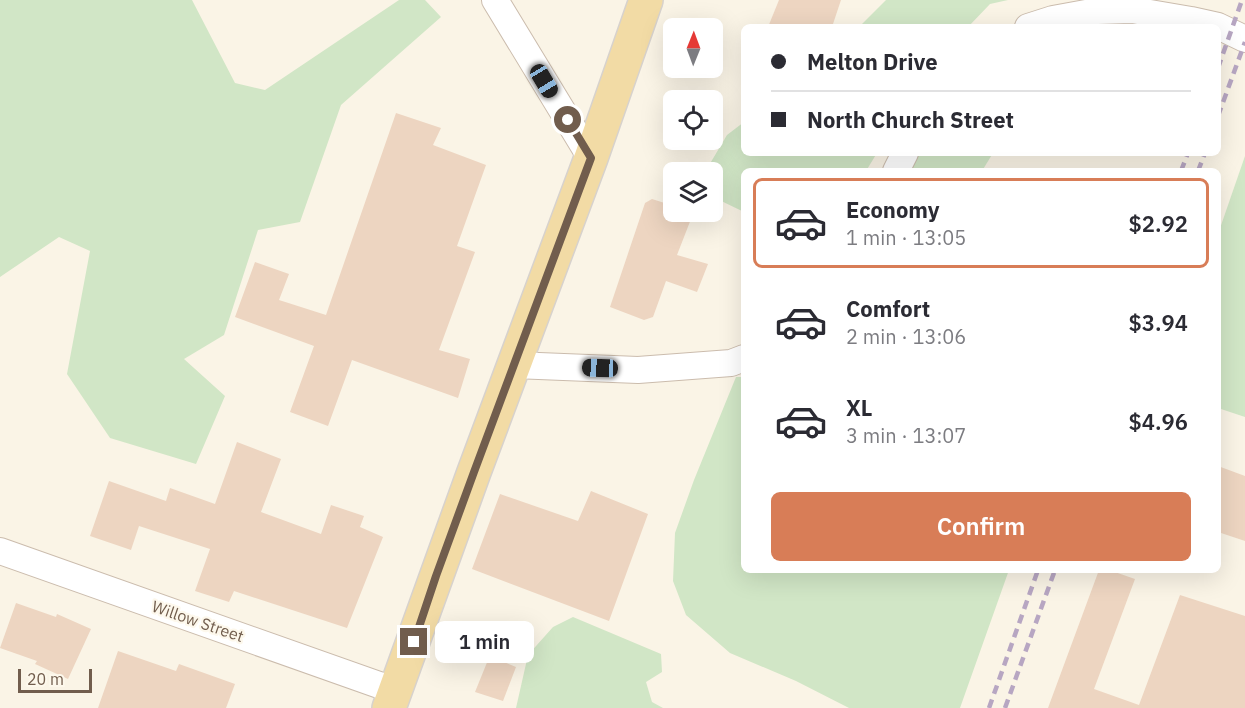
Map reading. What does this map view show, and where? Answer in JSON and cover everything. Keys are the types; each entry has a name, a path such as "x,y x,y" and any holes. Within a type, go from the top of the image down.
{"main road":[{"path":"393,700 462,503 591,158 646,0"}],"street":[{"path":"495,0 591,158"},
{"path":"1037,24 1097,11 1132,10 1209,24"},
{"path":"1221,27 1245,39"},
{"path":"514,365 638,370 731,363 741,359"},
{"name":"Willow Street","path":"0,551 393,700"}],"green space":[{"path":"0,0 192,0 235,83 265,90 399,0 425,0 441,17 341,105 300,222 258,230 224,335 184,359 225,396 196,464 110,438 67,374 90,251 59,237 0,277"},
{"path":"886,0 1008,0 990,4 971,24 862,24"},
{"path":"741,124 741,156 875,156 868,168 741,168 741,211 723,202 723,162 711,162 718,150 723,150 723,142 727,135"},
{"path":"916,156 991,156 984,168 910,168"},
{"path":"1245,156 1245,417 1221,409 1221,225"},
{"path":"736,377 741,377 741,573 1008,573 960,708 849,708 796,681 730,653 686,615 673,581 675,533"},
{"path":"573,617 661,654 662,672 646,682 652,702 663,708 516,708 528,655 553,627"}],"building":[{"path":"779,0 841,0 833,24 769,24"},
{"path":"396,113 441,128 433,145 486,165 457,246 475,252 439,350 470,359 458,398 352,360 328,426 290,412 314,346 235,317 255,262 289,274 279,300 326,315"},
{"path":"652,199 663,202 663,222 690,222 677,255 708,264 697,292 666,281 653,317 644,320 610,307 645,203"},
{"path":"237,442 281,459 261,512 321,534 331,505 364,516 360,527 383,537 347,628 234,591 229,602 195,591 210,549 139,526 131,550 90,536 109,481 166,501 170,488 215,504"},
{"path":"1221,467 1245,476 1245,541 1221,533"},
{"path":"591,491 648,514 609,621 472,569 500,494 578,521"},
{"path":"1098,573 1118,573 1135,579 1094,689 1139,705 1180,595 1245,616 1245,708 1048,708"},
{"path":"16,603 56,617 57,614 91,629 68,679 35,664 37,661 0,648"},
{"path":"481,624 506,632 497,659 516,667 503,701 475,692 488,660 471,654"},
{"path":"118,651 176,671 179,664 235,684 226,708 98,708"}],"railway":[{"path":"1221,60 1242,0"},
{"path":"1221,108 1245,42"},
{"path":"1182,168 1187,156"},
{"path":"1199,168 1204,156"},
{"path":"989,708 1037,573"},
{"path":"1005,708 1054,573"}],"route":[{"path":"414,642 474,472 591,158 568,120"}]}
